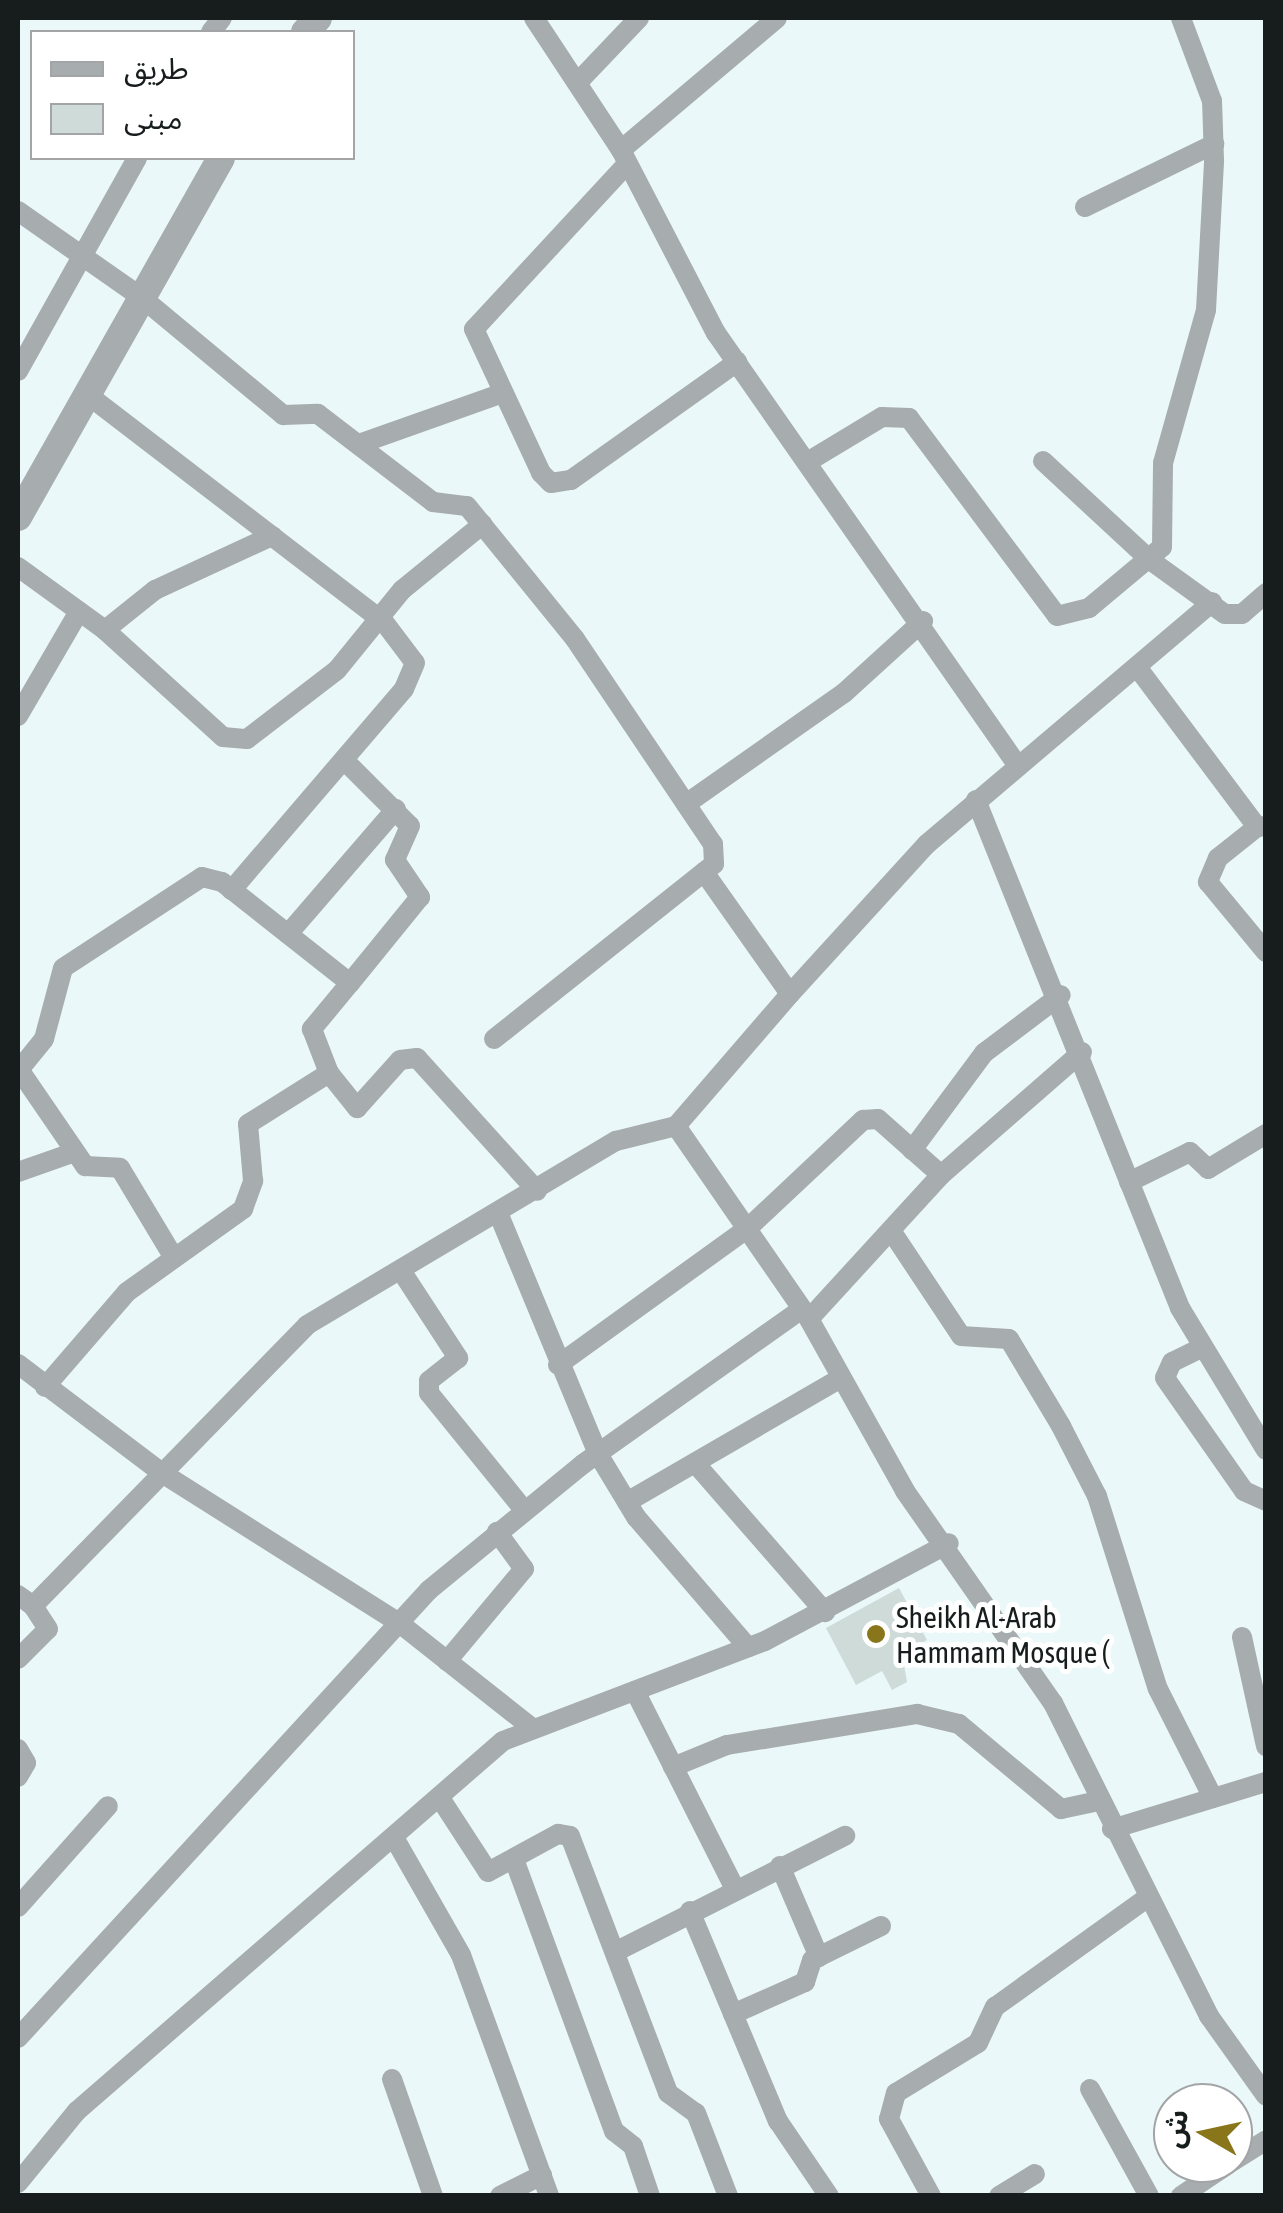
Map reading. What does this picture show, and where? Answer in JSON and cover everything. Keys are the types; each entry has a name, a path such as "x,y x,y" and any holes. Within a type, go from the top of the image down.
{"street":[{"path":"534,18 579,81 624,157 737,362 923,620 1018,766"},
{"path":"579,81 639,18"},
{"path":"737,362 563,483 545,480 500,394 474,328 624,157 777,18"},
{"path":"809,461 882,417 909,418 1057,616 1088,608 1150,560 1168,534 1163,463 1206,310 1214,144 1212,101 1180,18"},
{"path":"1085,206 1214,144"},
{"path":"18,371 135,160"},
{"path":"19,510 220,160"},
{"path":"18,212 81,260 141,298 283,415 310,411 433,502 459,502 483,524 716,851 704,872 494,1039"},
{"path":"359,444 500,394"},
{"path":"88,395 384,622 416,668 344,760 232,890"},
{"path":"1043,461 1150,560 1212,602 1237,616 1266,592"},
{"path":"18,568 104,630 224,737 246,739 384,622 402,590 483,524"},
{"path":"104,630 154,590 272,536"},
{"path":"18,1659 48,1629 25,1600 162,1473 307,1325 631,1134 676,1126 790,994 976,800 1212,602"},
{"path":"18,716 78,611"},
{"path":"686,804 844,693 923,620"},
{"path":"1137,667 1261,827 1218,858 1208,882 1266,952"},
{"path":"344,760 410,826 395,860 419,888 418,905 312,1029 329,1073 357,1108 400,1060 417,1058 537,1191"},
{"path":"976,800 1061,995 1130,1182 1203,1347 1266,1450"},
{"path":"288,934 396,809"},
{"path":"704,872 790,994"},
{"path":"174,1258 120,1168 84,1166 20,1066 39,1051 55,984 72,959 156,915 196,879 232,890 350,983"},
{"path":"912,1150 984,1054 1061,995"},
{"path":"18,2038 398,1622 497,1532 598,1454 806,1314 894,1235 940,1175 1082,1052"},
{"path":"45,1387 127,1292 246,1202 248,1124 329,1073"},
{"path":"558,1364 748,1228 863,1120 878,1119 940,1175"},
{"path":"676,1126 806,1314 905,1491 949,1543 1053,1703 1112,1829 1209,2016 1266,2096"},
{"path":"1130,1182 1190,1152 1208,1169 1266,1134"},
{"path":"18,1172 75,1152"},
{"path":"499,1215 598,1454 627,1502 748,1647"},
{"path":"894,1235 961,1336 1009,1339 1061,1426 1098,1496 1158,1689 1213,1798"},
{"path":"402,1272 458,1358 429,1381 430,1393 524,1510"},
{"path":"1203,1347 1172,1362 1165,1378 1244,1492 1266,1500"},
{"path":"18,1364 162,1473 398,1622 532,1728"},
{"path":"627,1502 841,1378"},
{"path":"695,1463 825,1612"},
{"path":"448,1661 524,1569 497,1532"},
{"path":"18,2183 77,2111 396,1841 503,1740 748,1647 825,1612 949,1543"},
{"path":"1242,1638 1266,1746"},
{"path":"635,1691 734,1886"},
{"path":"674,1767 726,1745 917,1714 959,1724 1061,1809 1099,1801"},
{"path":"18,1749 26,1763 18,1776"},
{"path":"1112,1829 1266,1782"},
{"path":"440,1798 488,1872 515,1862 558,1834 570,1836 668,2092 701,2121 728,2196"},
{"path":"18,1907 108,1806"},
{"path":"616,1952 734,1886 845,1836"},
{"path":"396,1841 462,1955 546,2185 500,2196"},
{"path":"515,1862 614,2131 630,2142 650,2196"},
{"path":"780,1866 819,1957"},
{"path":"931,2196 888,2105 978,2043 989,2014 1038,1983 1061,1952 1148,1898"},
{"path":"690,1911 778,2121 829,2196"},
{"path":"733,2014 805,1982 819,1957 881,1926"},
{"path":"392,2078 433,2196"},
{"path":"1090,2089 1149,2196"},
{"path":"999,2196 1034,2174"}],"building":[{"name":"Sheikh Al-Arab Hammam Mosque (","path":"899,1588 927,1640 902,1654 907,1682 892,1690 882,1671 856,1685 826,1628"}],"place":[{"name":"Sheikh Al-Arab Hammam Mosque (","path":"876,1634"}]}
